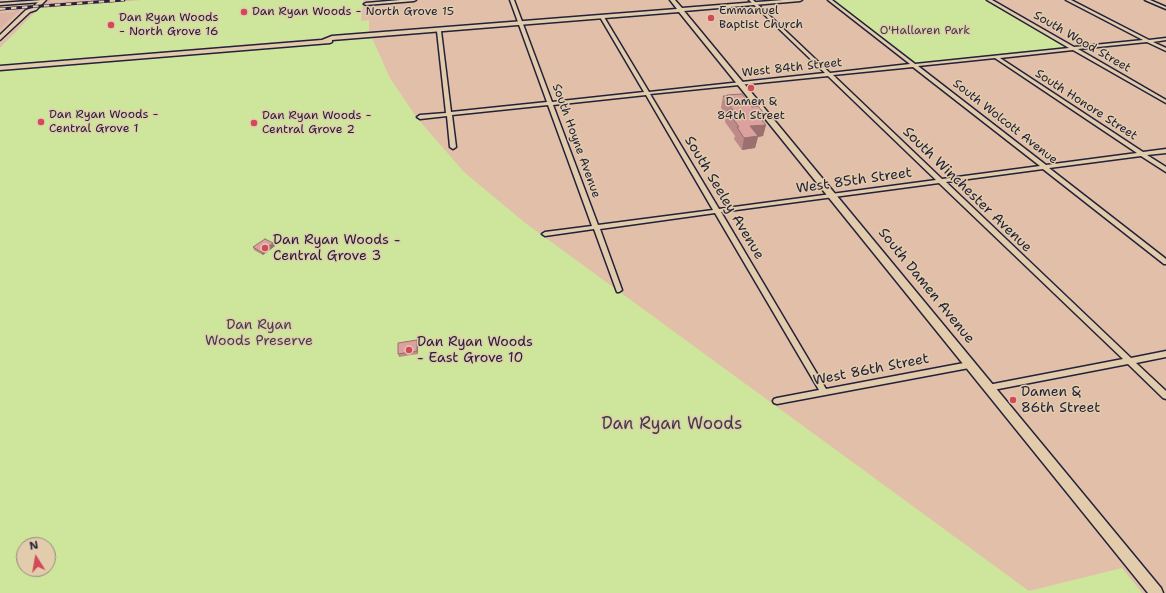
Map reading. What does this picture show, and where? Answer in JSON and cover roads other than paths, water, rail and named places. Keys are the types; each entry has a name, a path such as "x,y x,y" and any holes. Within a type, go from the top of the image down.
{"main road":[{"path":"0,38 28,11 34,9 42,0"},
{"path":"28,11 25,9 34,1"}],"street":[{"path":"0,4 42,0"},
{"path":"366,4 414,0"},
{"name":"South Hoyne Avenue","path":"512,0 619,290"},
{"name":"South Damen Avenue","path":"672,0 1156,593"},
{"path":"0,68 602,17 753,2 800,0"},
{"name":"South Wolcott Avenue","path":"830,0 1166,262"},
{"name":"South Wood Street","path":"989,0 1166,102"},
{"path":"1068,0 1166,50"},
{"path":"1147,0 1166,8"},
{"name":"South Winchester Avenue","path":"753,2 1166,396"},
{"name":"South Seeley Avenue","path":"602,17 824,392"},
{"path":"439,31 453,147"},
{"name":"West 84th Street","path":"420,117 1166,39"},
{"name":"South Honore Street","path":"996,57 1166,170"},
{"name":"West 85th Street","path":"545,234 1166,151"},
{"path":"988,388 1166,354"},
{"name":"West 86th Street","path":"777,401 970,365"}],"railway":[{"path":"0,9 124,0"}],"place":[{"name":"Dan Ryan Woods - North Grove 15","path":"244,12"},
{"name":"Emmanuel Baptist Church","path":"711,18"},
{"name":"Dan Ryan Woods - North Grove 16","path":"111,25"},
{"name":"Damen & 84th Street","path":"751,88"},
{"name":"Dan Ryan Woods - Central Grove 1","path":"41,122"},
{"name":"Dan Ryan Woods - Central Grove 2","path":"254,123"},
{"name":"Dan Ryan Woods - Central Grove 3","path":"265,248"},
{"name":"Dan Ryan Woods - East Grove 10","path":"409,350"},
{"name":"Damen & 86th Street","path":"1013,400"}],"park label":[{"name":"O'Hallaren Park","path":"925,31"},
{"name":"Dan Ryan Woods Preserve","path":"259,334"},
{"name":"Dan Ryan Woods","path":"672,425"}]}
